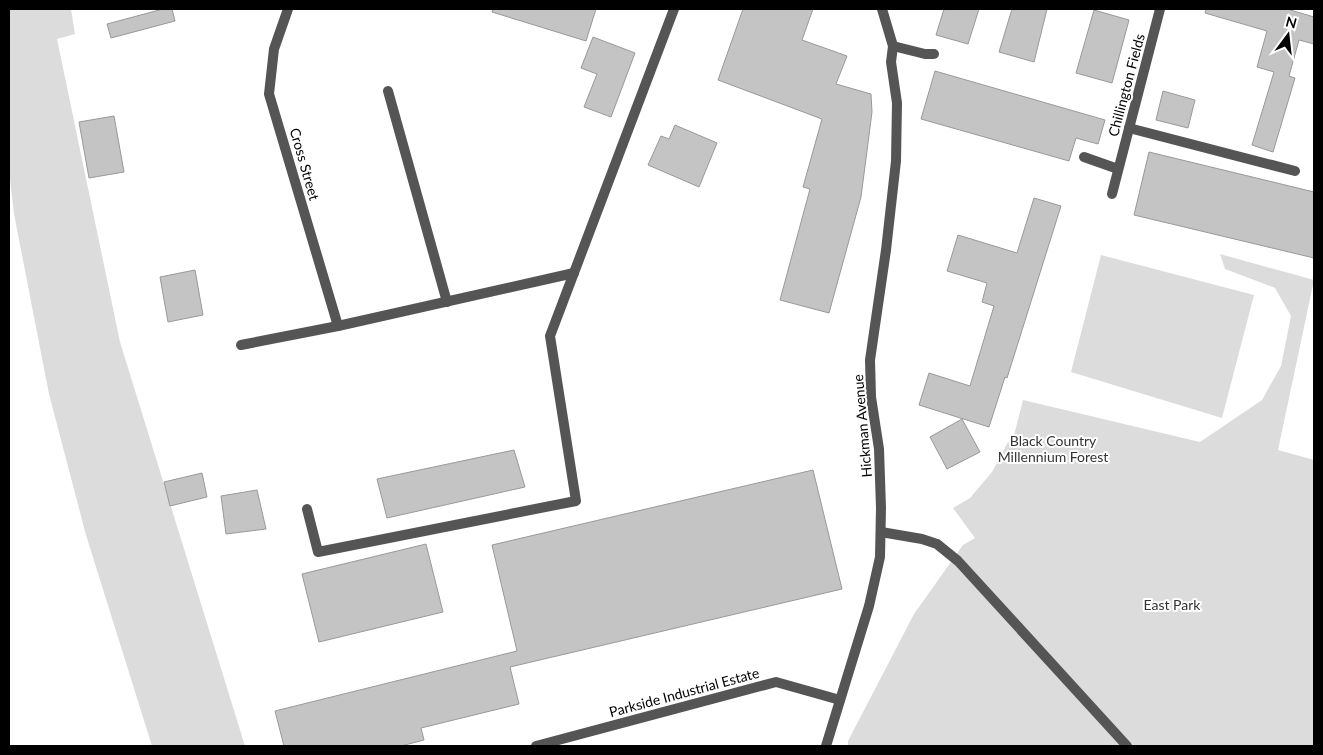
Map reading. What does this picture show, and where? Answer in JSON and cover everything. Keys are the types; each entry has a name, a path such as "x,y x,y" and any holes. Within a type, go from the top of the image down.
{"street":[{"name":"Cross Street","path":"288,9 274,49 270,94 338,326"},
{"path":"307,509 318,552 576,501 550,336 674,9"},
{"name":"Hickman Avenue","path":"826,746 868,606 880,557 882,508 879,449 871,397 870,360 886,250 896,161 897,103 891,62 893,46 882,9"},
{"name":"Chillington Fields","path":"1112,194 1160,9"},
{"path":"893,46 925,54 934,54"},
{"path":"388,91 447,302"},
{"path":"1129,128 1295,171"},
{"path":"1084,157 1118,168"},
{"path":"241,345 338,326 574,273"},
{"path":"881,532 922,539 937,544 958,561 1128,746"},
{"name":"Parkside Industrial Estate","path":"536,746 776,682 840,700"}],"green space":[{"path":"9,9 71,9 75,34 57,39 120,342 245,746 152,746 86,535 49,394 14,214 9,170"},
{"name":"East Park","path":"1220,254 1314,280 1278,450 1314,460 1314,746 848,746 848,741 914,614 963,545 975,538 953,508 970,498 992,472 1008,442 1012,443 1023,400 1200,442 1262,400 1281,366 1291,316 1275,288 1225,269"},
{"path":"1101,255 1254,295 1222,418 1071,372"}],"building":[{"path":"163,9 172,9 175,21 111,38 107,24"},
{"path":"493,9 596,9 586,41 492,12"},
{"path":"743,9 813,9 802,40 847,56 836,84 871,94 872,112 861,197 829,313 780,300 810,189 803,187 822,119 718,80"},
{"path":"944,9 979,9 968,44 936,35"},
{"path":"1012,9 1047,9 1034,62 999,52"},
{"path":"1206,9 1287,9 1314,17 1314,44 1299,40 1289,76 1295,78 1273,152 1252,145 1274,72 1257,67 1267,31 1205,13"},
{"path":"1094,10 1129,20 1112,83 1076,73"},
{"path":"593,37 635,53 611,117 584,107 597,74 581,68"},
{"path":"935,71 1105,120 1098,144 1076,138 1069,161 921,119"},
{"path":"1163,91 1195,100 1188,128 1156,120"},
{"path":"114,116 124,172 89,178 79,122"},
{"path":"675,125 717,143 699,187 648,165 661,136 669,139"},
{"path":"1149,152 1314,192 1314,258 1134,215"},
{"path":"1034,198 1061,206 1007,378 1005,377 989,427 919,405 929,373 970,386 994,306 982,302 987,283 947,271 958,235 1017,253"},
{"path":"195,270 203,315 168,322 160,277"},
{"path":"962,419 980,452 947,469 930,437"},
{"path":"514,450 525,487 387,518 377,479"},
{"path":"813,470 842,589 510,667 519,704 421,728 424,740 401,746 284,746 275,711 517,651 492,545"},
{"path":"202,473 207,497 170,506 164,482"},
{"path":"257,490 266,529 226,534 221,496"},
{"path":"426,544 443,612 319,642 302,574"}],"park label":[{"name":"Black Country Millennium Forest","path":"1053,448"}]}
